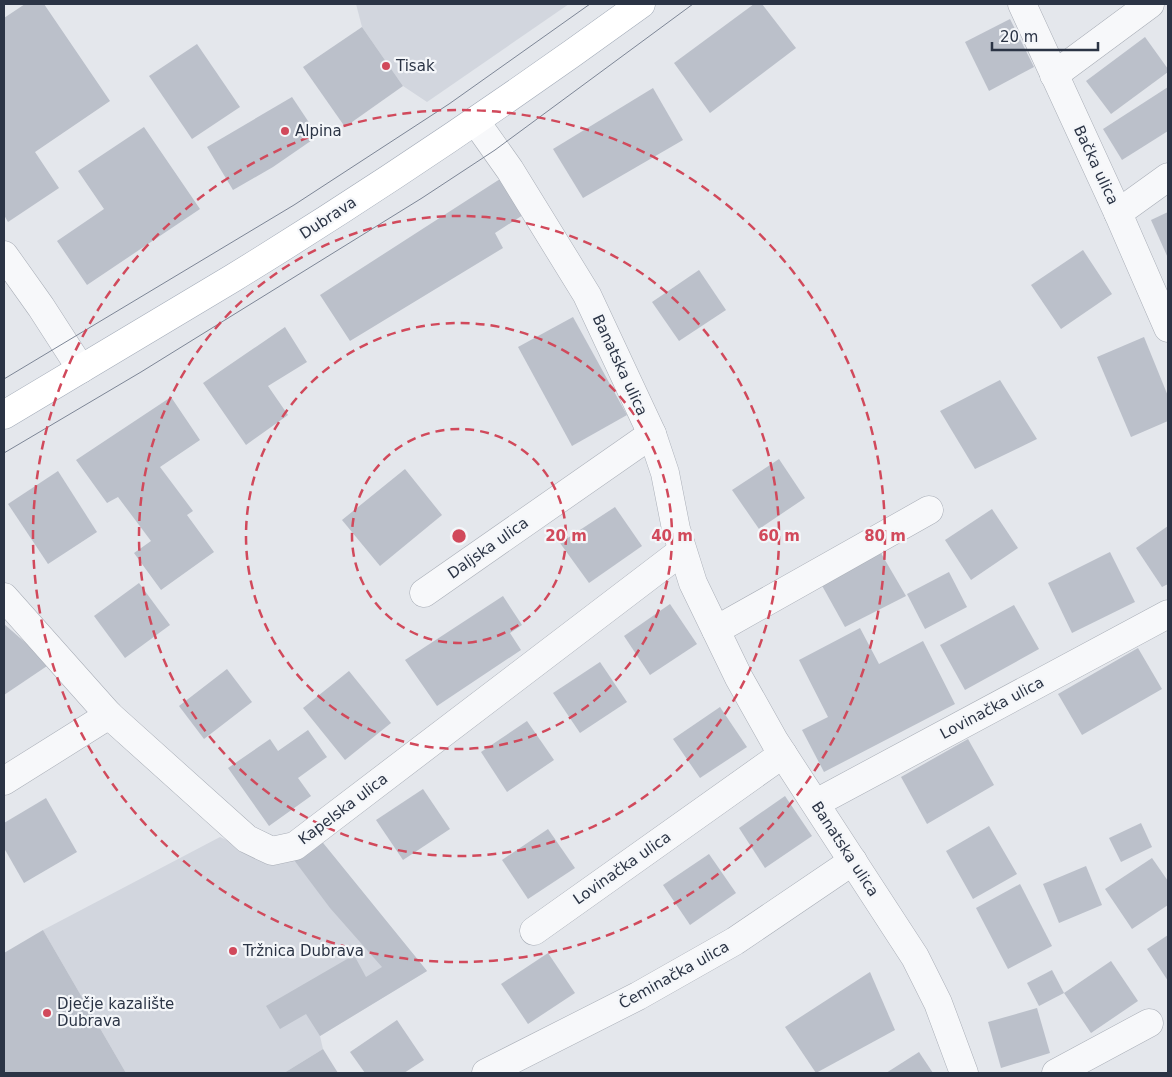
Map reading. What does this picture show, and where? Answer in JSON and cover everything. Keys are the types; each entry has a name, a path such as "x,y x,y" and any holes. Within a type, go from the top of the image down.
{"main road":[{"name":"Dubrava","path":"4,415 234,277 476,122 641,4"}],"street":[{"name":"Bačka ulica","path":"1022,4 1118,213 1168,328"},
{"path":"1054,75 1150,4"},
{"name":"Banatska ulica","path":"476,122 510,170 587,295 652,434 665,473 682,551 693,583 739,678 783,754 915,957 938,1004 964,1073"},
{"path":"1118,213 1168,177"},
{"path":"4,255 41,307 81,369"},
{"name":"Daljska ulica","path":"424,593 652,434"},
{"path":"716,630 929,510"},
{"name":"Kapelska ulica","path":"4,597 110,715 247,839 272,851 294,846 682,551"},
{"name":"Lovinačka ulica","path":"816,803 1168,614"},
{"path":"4,781 110,715"},
{"name":"Lovinačka ulica","path":"534,931 783,754"},
{"name":"Čeminačka ulica","path":"486,1073 638,996 735,941 853,861"},
{"path":"1056,1073 1149,1023"}],"shaded area":[{"path":"356,4 569,4 427,102 403,86 362,27"},
{"name":"Tržnica Dubrava","path":"220,837 270,860 319,838 427,971 320,1036 323,1049 284,1073 126,1073 43,930"}],"building":[{"path":"25,4 44,4 110,101 35,152 59,188 8,222 4,215 4,18"},
{"path":"754,4 762,4 796,48 710,113 674,63"},
{"path":"1010,19 1034,67 989,91 965,42"},
{"path":"362,27 403,86 345,127 303,67"},
{"path":"1145,37 1168,69 1168,72 1111,114 1086,81"},
{"path":"197,44 240,107 192,139 149,76"},
{"path":"1168,87 1168,131 1122,160 1103,129"},
{"path":"653,88 683,140 583,198 553,149"},
{"path":"292,97 318,136 273,167 233,190 207,147"},
{"path":"144,127 200,209 87,285 57,241 104,209 78,171"},
{"path":"500,179 523,215 495,233 503,248 350,341 320,295"},
{"path":"1168,212 1168,258 1151,220"},
{"path":"1083,250 1112,294 1061,329 1031,285"},
{"path":"699,270 726,310 679,341 652,302"},
{"path":"573,317 627,415 572,446 518,347"},
{"path":"285,327 307,362 268,386 288,415 246,445 203,383"},
{"path":"1144,337 1168,396 1168,421 1131,437 1097,357"},
{"path":"1000,380 1037,439 975,469 940,411"},
{"path":"171,397 200,440 160,467 193,511 187,515 214,552 161,590 134,553 151,541 118,497 107,503 76,460"},
{"path":"779,459 805,498 759,529 732,490"},
{"path":"405,469 442,515 380,566 342,520"},
{"path":"58,471 97,532 48,564 8,504"},
{"path":"615,507 642,546 589,583 560,543"},
{"path":"992,509 1018,548 971,580 945,540"},
{"path":"1168,526 1168,584 1162,587 1136,548"},
{"path":"878,548 906,596 845,627 820,582"},
{"path":"1110,552 1135,602 1072,633 1048,583"},
{"path":"949,572 967,607 925,629 907,594"},
{"path":"139,583 170,625 125,658 94,616"},
{"path":"503,596 522,625 510,633 521,650 437,706 405,660"},
{"path":"670,604 697,644 650,675 624,636"},
{"path":"1014,605 1039,649 965,690 940,645"},
{"path":"4,624 50,664 4,695"},
{"path":"860,628 879,664 923,641 955,704 824,772 802,730 828,717 799,660"},
{"path":"1138,648 1162,689 1082,735 1058,694"},
{"path":"600,662 627,702 580,733 553,693"},
{"path":"227,669 252,702 204,739 179,706"},
{"path":"349,671 391,723 345,760 303,708"},
{"path":"720,707 747,747 700,778 673,739"},
{"path":"527,721 554,760 507,792 481,752"},
{"path":"308,730 327,757 298,778 311,796 269,826 228,768 270,739 278,751"},
{"path":"968,739 994,785 927,824 901,777"},
{"path":"423,789 450,829 403,860 376,820"},
{"path":"785,796 812,836 765,868 739,828"},
{"path":"46,798 77,852 24,883 4,848 4,823"},
{"path":"1141,823 1152,847 1121,862 1109,838"},
{"path":"989,826 1017,874 973,899 946,851"},
{"path":"548,829 575,868 528,899 502,860"},
{"path":"319,838 427,971 320,1036 306,1014 280,1029 266,1006 354,955 366,977 382,967 330,908 291,856"},
{"path":"709,854 736,893 690,925 663,885"},
{"path":"1152,858 1168,881 1168,905 1132,929 1105,889"},
{"path":"1086,866 1102,905 1059,923 1043,884"},
{"path":"1020,884 1052,946 1008,969 976,908"},
{"name":"Dječje kazalište Dubrava","path":"43,930 126,1073 4,1073 4,953"},
{"path":"1168,935 1168,981 1147,949"},
{"path":"548,953 575,993 528,1024 501,984"},
{"path":"1111,961 1138,1001 1091,1033 1064,993"},
{"path":"1052,970 1064,993 1039,1006 1027,983"},
{"path":"870,972 895,1030 816,1073 785,1027"},
{"path":"1037,1008 1050,1053 1001,1068 988,1022"},
{"path":"397,1020 424,1060 404,1073 365,1073 350,1052"},
{"path":"323,1049 338,1073 284,1073"},
{"path":"919,1052 933,1073 886,1073"}],"tram line":[{"path":"4,379 294,205 449,104 590,4"},
{"path":"4,453 141,372 422,198 495,150 693,4"}],"place":[{"name":"Tisak","path":"386,66"},
{"name":"Alpina","path":"285,131"},
{"name":"Tržnica Dubrava","path":"233,951"},
{"name":"Dječje kazalište Dubrava","path":"47,1013"}]}
